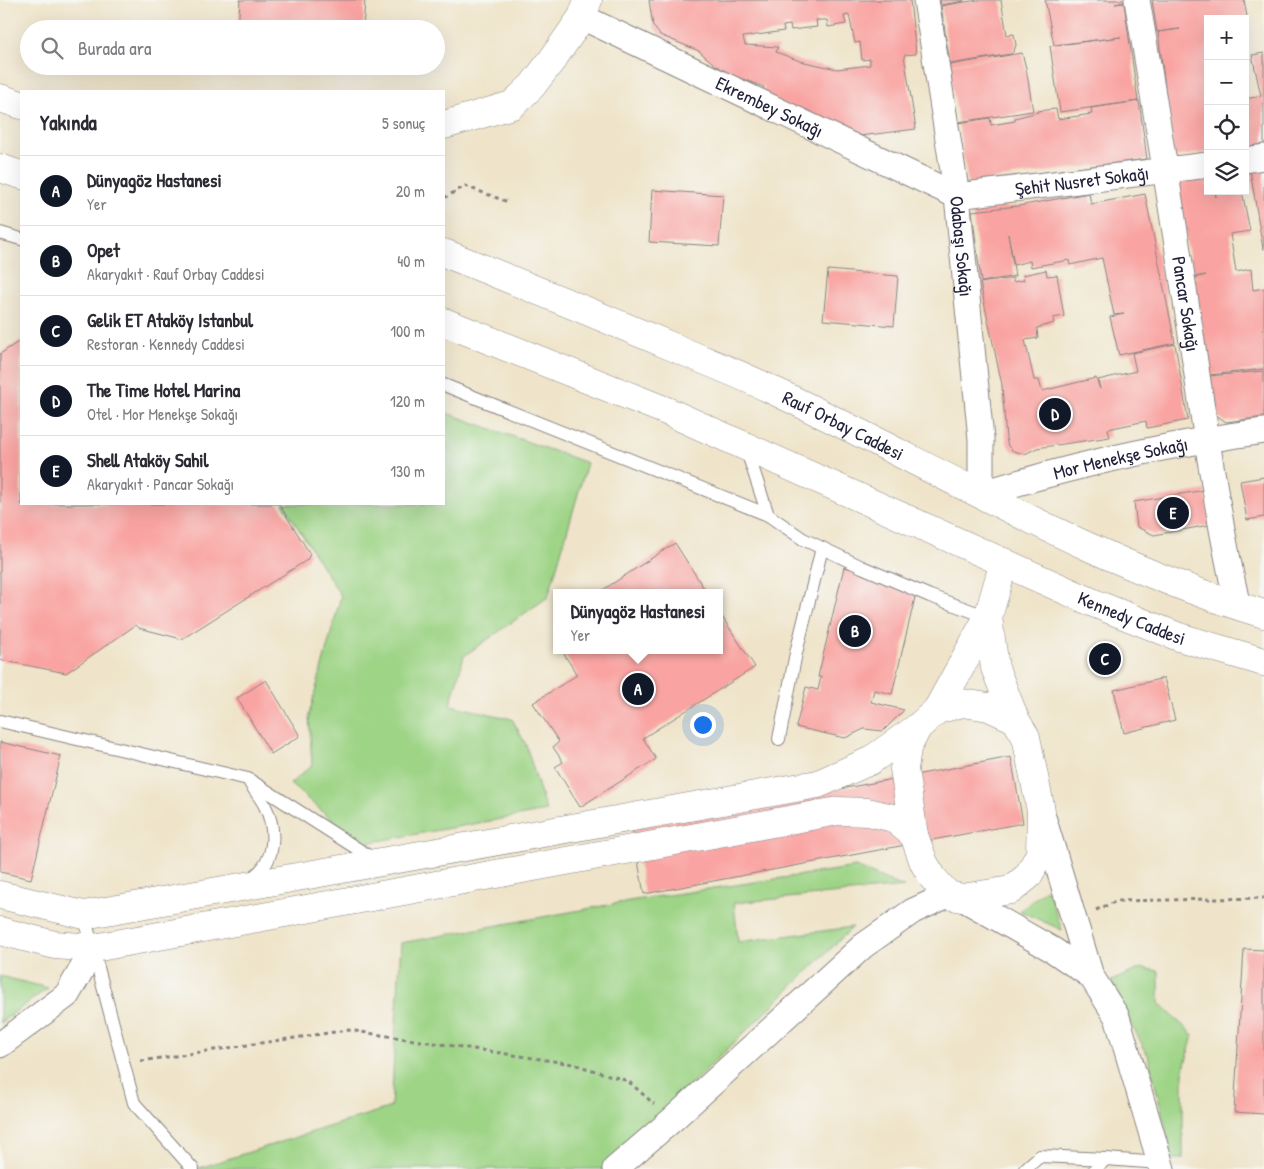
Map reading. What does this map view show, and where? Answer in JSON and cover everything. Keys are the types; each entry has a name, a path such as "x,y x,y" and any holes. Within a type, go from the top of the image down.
{"main road":[{"path":"445,125 512,105 532,86 552,60 585,8"},
{"path":"0,168 20,175"},
{"name":"Rauf Orbay Caddesi","path":"445,253 557,298 767,388 1058,532 1139,569 1238,607"},
{"path":"445,322 669,412 1004,562 988,617 907,748 904,769 914,835 924,863 934,878 955,896 1011,890 1028,876 1040,854 1041,811 1026,737 1015,718 994,668 988,617"},
{"name":"Kennedy Caddesi","path":"1004,562 1096,604 1179,637 1264,662"},
{"path":"1238,607 1264,614"},
{"path":"0,895 84,915 818,784 870,760 927,718 962,703 989,707 1015,718"},
{"path":"0,932 55,945 94,948 838,811 868,812 893,818 914,835"}],"street":[{"name":"Odabaşı Sokağı","path":"926,0 957,196 981,440 981,494"},
{"name":"Pancar Sokağı","path":"1137,0 1227,560 1238,607"},
{"name":"Ekrembey Sokağı","path":"585,8 957,196"},
{"path":"1249,159 1264,157"},
{"name":"Şehit Nusret Sokağı","path":"957,196 1204,166"},
{"name":"Mor Menekşe Sokağı","path":"981,494 1036,477 1207,439 1264,431"},
{"path":"1041,811 1091,976 1117,1017 1161,1166"},
{"path":"615,1169 672,1120 864,946 913,911 955,896 1052,950 1091,976"},
{"path":"0,1045 67,995 94,948"}],"lane":[{"path":"0,233 20,239"},
{"path":"445,385 768,515 803,539 862,568 988,617"},
{"path":"746,446 768,515"},
{"path":"779,739 796,653 822,548"},
{"path":"0,721 248,779 379,863"},
{"path":"235,888 254,878 265,866 273,848 272,825 265,806 248,779"},
{"path":"84,915 134,1103 193,1169"},
{"path":"1025,1169 1040,1156 1106,1159 1161,1166"},
{"path":"1095,1169 1106,1159"}],"path":[{"path":"445,197 465,186 508,202"},
{"path":"1073,919 1117,902 1264,898"},
{"path":"124,1064 348,1030 573,1064 628,1081 672,1120"}],"green space":[{"path":"445,412 587,463 548,597 464,656 450,705 512,719 526,745 546,811 361,844 290,784 312,765 309,715 341,596 284,505 445,505"},
{"path":"856,867 904,887 734,903 738,942 853,927 604,1169 196,1169 391,1107 401,943 635,900"},
{"path":"1047,888 1062,930 1020,911"},
{"path":"1142,968 1159,971 1159,1003 1193,1035 1183,1072 1183,1159 1173,1159 1148,1055 1111,981"},
{"path":"0,976 48,988 0,1023"}],"building":[{"path":"240,0 365,0 364,20 239,20"},
{"path":"649,0 910,0 916,54 904,55 916,129 844,138 763,92 764,87 729,74 699,51 660,35 653,26","holes":["849,15 855,43 860,42 862,60 870,59 870,65 837,69 800,61 776,52 778,47 745,45 743,37 784,31 783,26 790,25 791,30 817,27 816,20 827,20 828,27 846,24 844,16"]},
{"path":"940,0 964,0 964,1 941,5"},
{"path":"977,0 1001,0 1007,35 1014,34 1016,45 1014,51 1011,54 950,64 941,6"},
{"path":"1045,0 1124,0 1124,2 1115,4 1124,3 1138,101 1060,112 1050,46 1121,37 1054,45"},
{"path":"1152,0 1244,0 1247,15 1204,15 1204,153 1174,157 1158,32 1180,29 1157,32"},
{"path":"1022,53 1033,111 958,122 949,65"},
{"path":"1264,53 1264,144 1249,146 1249,98 1261,96 1252,55"},
{"path":"1139,101 1147,159 1000,178 968,184 958,123 990,118 991,125 1015,121 1015,118 1037,111 1056,109 1058,119 1092,114 1091,108"},
{"path":"1264,168 1264,249 1263,249 1250,170"},
{"path":"1204,177 1204,195 1243,195 1250,231 1230,234 1236,272 1251,269 1253,290 1264,288 1264,369 1209,375 1194,278 1206,275 1194,277 1173,182"},
{"path":"652,190 723,195 719,246 649,242"},
{"path":"1089,193 1091,204 1145,194 1175,343 1119,355 1110,317 1124,314 1114,315 1102,258 1070,265 1069,260 1031,267 1030,261 1014,265 1008,234 1015,276 981,282 972,211 1018,206"},
{"path":"828,270 898,276 894,326 823,320"},
{"path":"1046,270 1047,276 1057,275 1064,316 1053,318 1054,323 1037,328 1038,338 1025,340 1034,380 1039,380 1042,391 1096,378 1100,389 1098,380 1136,371 1132,353 1175,344 1188,420 1147,428 1146,421 1108,429 1110,437 1037,448 1025,454 1013,451 1008,446 1002,385 980,283 1013,278 1013,282 1024,280 1023,275"},
{"path":"20,341 20,505 280,505 310,554 307,560 182,639 139,628 136,625 66,673 0,660 0,354"},
{"path":"1264,371 1264,417 1226,422 1216,415 1209,376"},
{"path":"1264,477 1264,517 1247,520 1240,481"},
{"path":"1205,490 1210,525 1154,535 1137,527 1134,502"},
{"path":"675,543 704,589 604,589"},
{"path":"844,567 918,585 892,694 874,690 871,702 904,710 883,731 864,729 845,738 796,727 806,687 818,690 821,677 818,677"},
{"path":"723,618 755,667 643,738 656,759 580,807 555,767 563,762 553,747 559,742 533,703 577,675 564,654 723,654"},
{"path":"1164,678 1175,720 1124,733 1114,690"},
{"path":"266,680 300,736 271,754 237,698"},
{"path":"0,742 61,756 31,879 0,872"},
{"path":"1011,757 1023,823 644,894 632,828"},
{"path":"1244,949 1264,950 1264,1114 1234,1112"}],"place":[{"name":"The Time Hotel Marina","path":"1055,414"},
{"name":"Shell Ataköy Sahil","path":"1173,513"},
{"name":"Opet","path":"855,631"},
{"name":"Gelik ET Ataköy Istanbul","path":"1105,659"},
{"name":"Dünyagöz Hastanesi","path":"638,689"}]}
